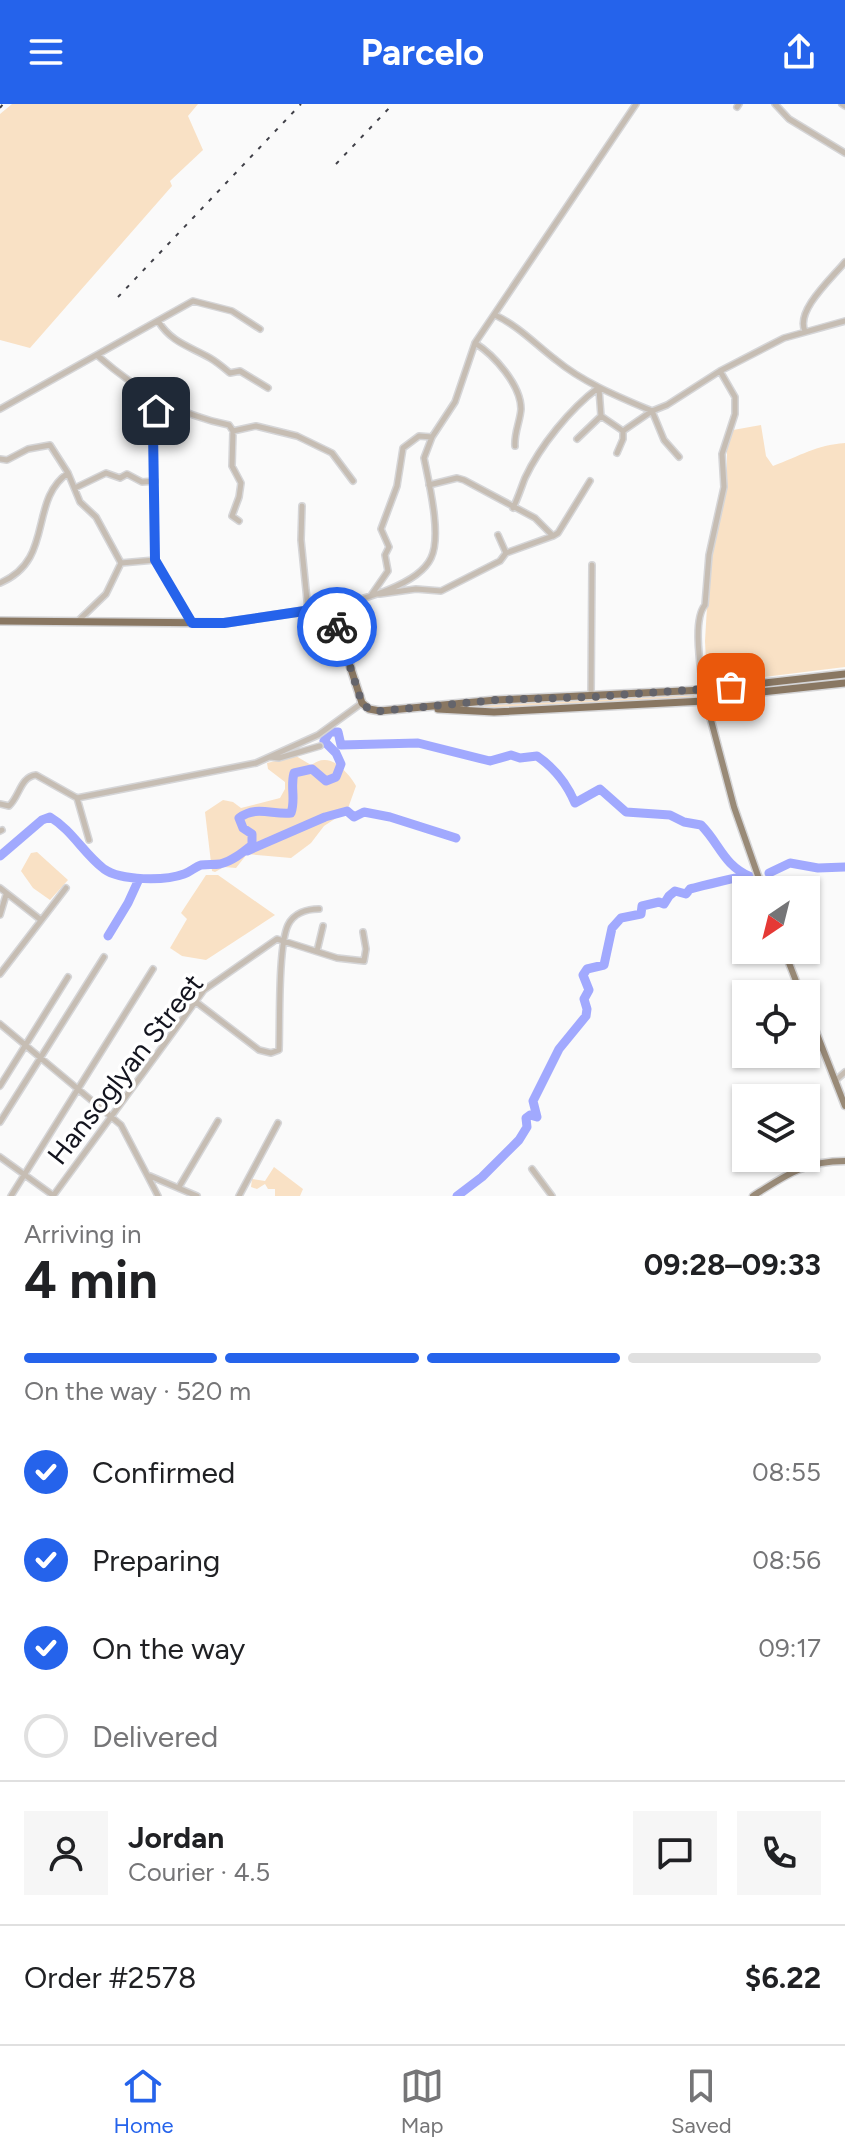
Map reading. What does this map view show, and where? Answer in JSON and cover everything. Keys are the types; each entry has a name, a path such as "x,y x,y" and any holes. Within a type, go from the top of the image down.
{"highway":[{"path":"0,621 224,623 331,607 362,703 369,709 380,711 496,700 703,690 845,674"},
{"path":"411,709 494,712 704,701 845,683"}],"main road":[{"path":"703,690 734,807 758,876"},
{"path":"820,1042 845,1106"},
{"path":"753,1196 797,1168 845,1161"}],"street":[{"path":"372,596 416,576 433,556 429,485 424,458 432,437 455,402 475,343 636,104"},
{"path":"775,104 789,119 845,153"},
{"path":"805,331 802,325 804,311 845,262"},
{"path":"0,409 193,301 232,311 260,329"},
{"path":"495,315 519,328 555,360 598,388 652,411 664,440 679,457"},
{"path":"158,321 187,349 209,358 230,373 240,371 268,388"},
{"path":"623,431 720,371 784,338 845,321"},
{"path":"475,343 502,369 520,399 515,446"},
{"path":"98,356 120,376 157,401 207,421 229,425 233,431 232,466 241,483 232,516 239,521"},
{"path":"703,690 700,610 705,605 709,555 724,487 722,454 735,414 735,397 720,371"},
{"path":"598,388 601,416 623,431"},
{"path":"513,508 526,477 552,438 598,388"},
{"path":"157,401 153,430 155,560 192,623"},
{"path":"577,439 601,416"},
{"path":"233,431 256,426 297,436 332,453 353,481"},
{"path":"617,453 623,431"},
{"path":"372,596 388,571 385,555 389,547 381,529 397,486 403,448 419,436 432,437"},
{"path":"0,459 7,460 28,449 50,445 68,473 80,502 96,517 121,563"},
{"path":"0,583 28,562 41,538 40,524 52,487 68,473"},
{"path":"75,488 106,473 120,478 127,474 142,482 155,481"},
{"path":"429,485 457,478 535,518 553,536"},
{"path":"331,607 416,589 441,591 500,561 506,553 558,533 590,481"},
{"path":"302,506 301,540 308,611"},
{"path":"498,535 506,553"},
{"path":"121,563 155,560"},
{"path":"77,623 106,594 121,563"},
{"path":"591,697 592,565"},
{"path":"0,804 9,806 23,783 36,775 77,798 256,763 318,735 362,703"},
{"path":"269,757 279,758 320,746"},
{"path":"77,798 89,840"},
{"path":"0,888 41,920"},
{"path":"0,974 66,888"},
{"path":"0,915 6,895"},
{"path":"196,1002 259,1050 271,1053 279,1050 283,942 289,922 306,909 319,909"},
{"path":"317,951 323,926"},
{"path":"283,942 337,958 364,961 366,949 363,932"},
{"name":"Hansoglyan Street","path":"53,1196 204,990 277,939 283,942"},
{"path":"0,1122 104,957"},
{"path":"11,1196 153,969"},
{"path":"0,1086 68,977"},
{"path":"0,1024 126,1132 158,1196"},
{"path":"835,1081 845,1072"},
{"path":"179,1187 218,1121"},
{"path":"239,1196 278,1123"},
{"path":"0,1157 53,1196"},
{"path":"532,1169 552,1196"},
{"path":"145,1175 197,1196"}],"shaded area":[{"path":"12,104 198,104 188,116 203,150 170,181 172,186 30,348 0,340 0,114"},
{"path":"761,425 766,456 773,466 817,449 845,443 845,667 707,684 705,641 710,555 727,486 727,447 733,430"},
{"path":"694,695 695,699 474,708 474,705"},
{"path":"296,756 311,765 320,760 329,760 347,773 356,786 347,811 324,826 311,843 291,858 247,854 236,868 224,867 212,871 205,812 223,800 241,808 280,798 285,782 268,769 267,763"},
{"path":"37,852 68,880 50,900 33,888 21,871 31,853"},
{"path":"206,875 218,875 275,915 206,960 182,956 170,948 187,919 181,913"},
{"path":"274,1167 303,1189 300,1196 275,1196 275,1189 268,1189 265,1184 257,1189 251,1187 252,1179 265,1181"}],"waterway":[{"path":"0,856 42,820 50,817 65,828 104,869 121,876 166,878 184,874 201,865 224,863 252,845 252,834 243,828 239,818 258,811 291,813 294,773 312,769 326,781 336,777 341,764 336,753 324,741 330,732 338,732 341,745 418,743 490,761 511,755 520,758 537,756 559,776 575,803 600,789 626,812 670,815 701,825 728,860 749,876"},
{"path":"247,851 325,817 347,811 354,817 364,812 390,817 456,838"},
{"path":"769,873 790,863 818,868 845,867"},
{"path":"108,936 139,879"},
{"path":"457,1196 482,1177 519,1140 527,1127 526,1118 530,1115 537,1117 533,1101 559,1049 586,1016 584,999 589,990 583,975 587,969 604,965 612,928 621,918 641,914 642,906 659,902 664,904 675,891 686,894 690,889 732,879"}],"railway":[{"path":"0,108 3,104"},
{"path":"118,297 301,104"},
{"path":"336,164 393,104"}],"way so far":[{"path":"337,627 362,703 369,709 380,711 496,700 731,687"}],"route":[{"path":"156,411 153,430 155,560 192,623 224,623 331,607 337,627"}]}
